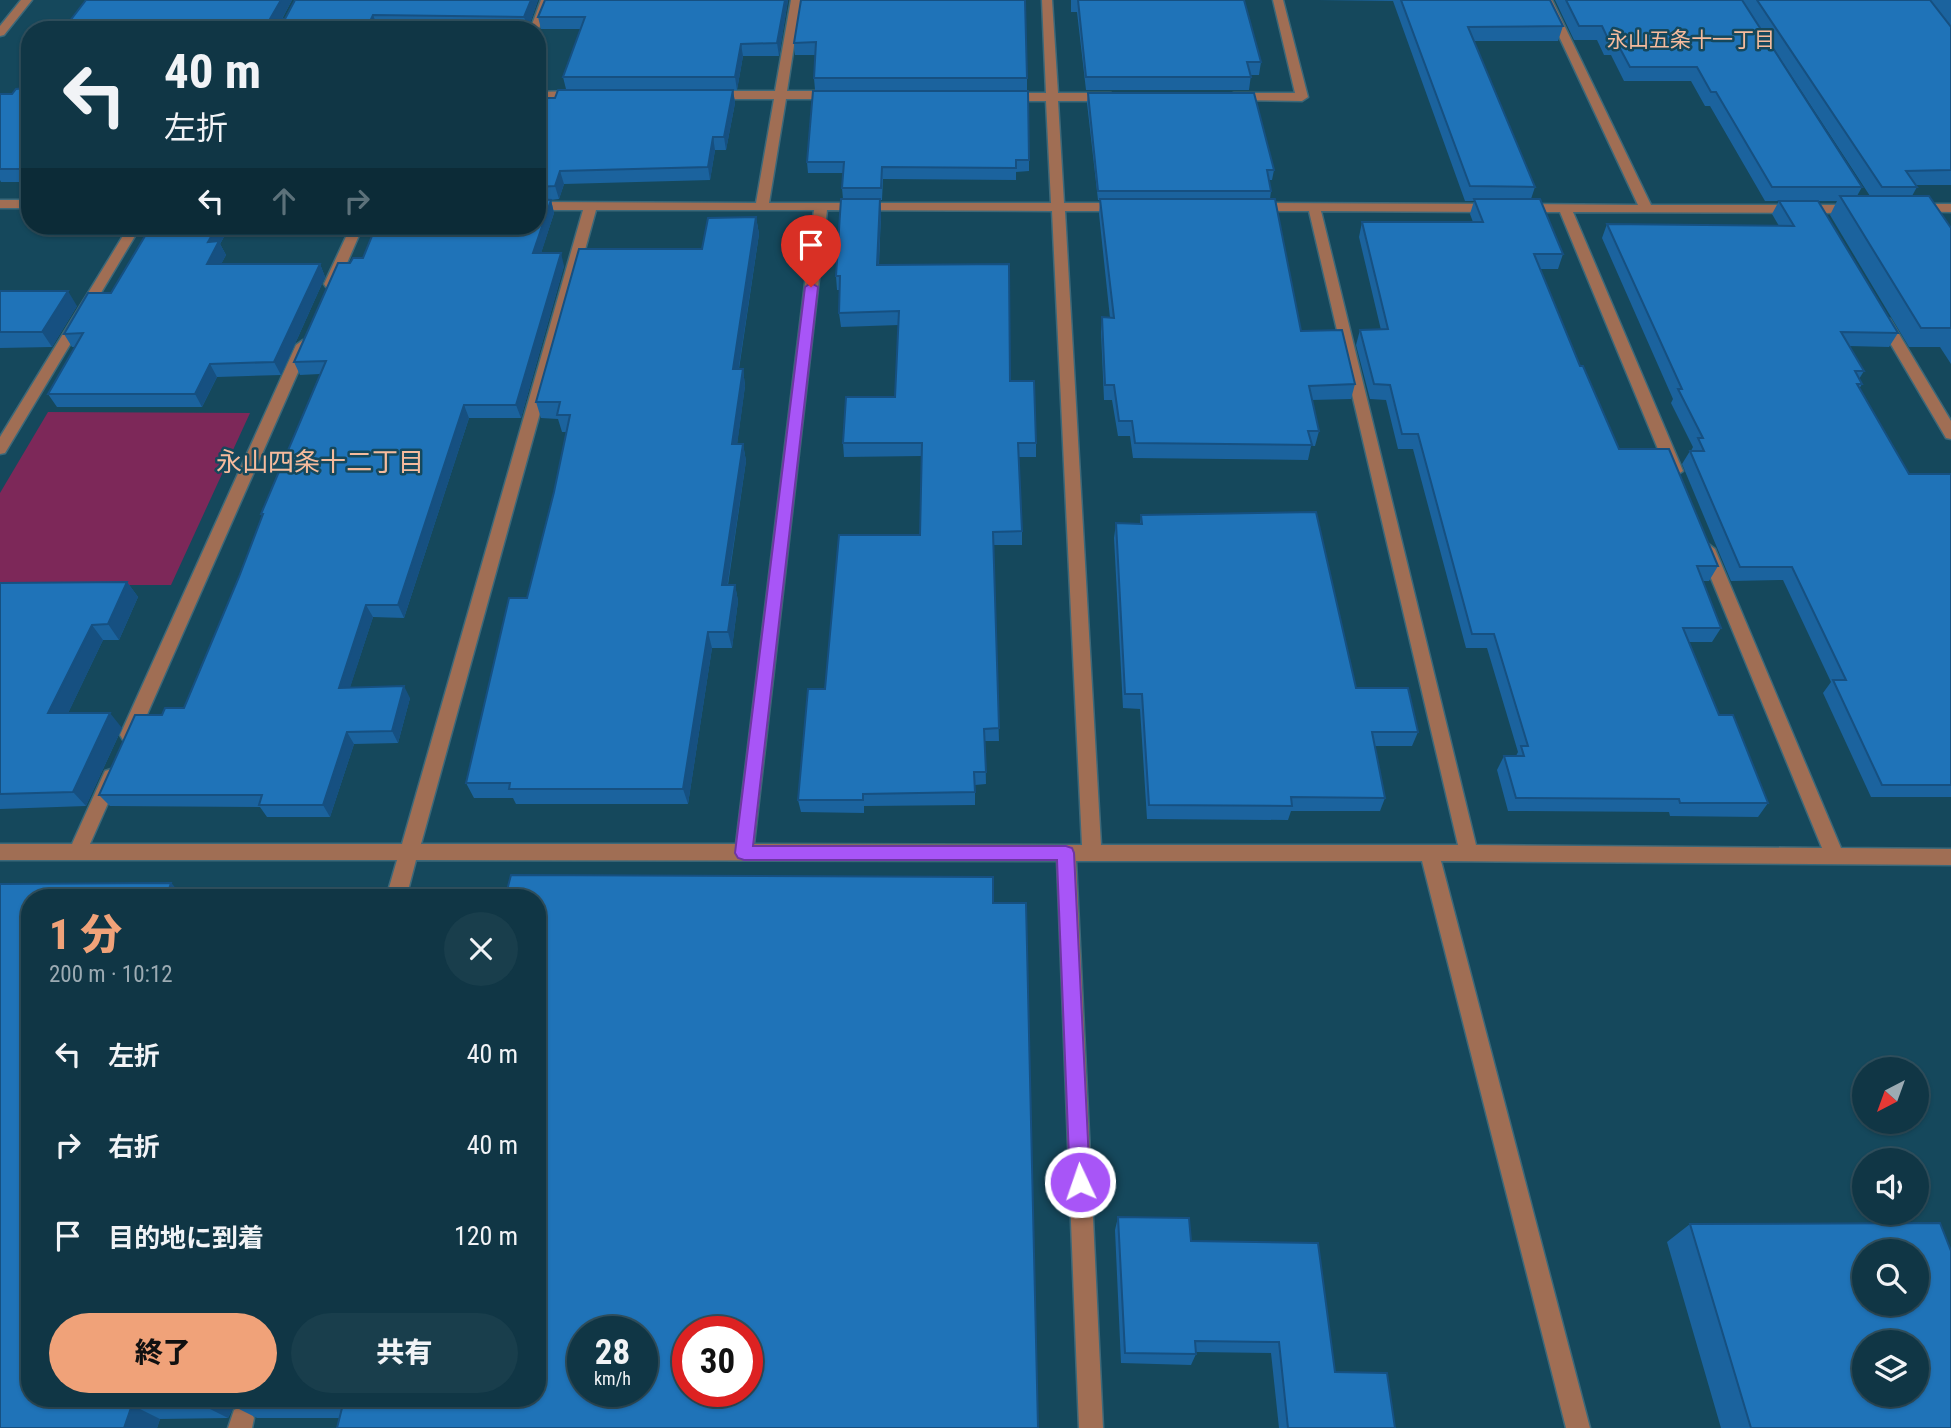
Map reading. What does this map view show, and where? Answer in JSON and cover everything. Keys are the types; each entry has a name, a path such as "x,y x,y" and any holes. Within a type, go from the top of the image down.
{"street":[{"path":"0,33 27,0"},
{"path":"538,21 546,0"},
{"path":"762,206 796,0"},
{"path":"1047,0 1092,853"},
{"path":"1218,97 1301,97 1278,0"},
{"path":"1547,0 1646,208"},
{"path":"546,96 591,95"},
{"path":"699,95 848,95"},
{"path":"997,96 1121,97"},
{"path":"1247,207 1646,208 1821,215 1869,209 1861,197"},
{"path":"0,204 21,204"},
{"path":"546,206 1140,207"},
{"path":"399,889 591,206"},
{"path":"744,853 821,206"},
{"path":"1314,207 1469,853"},
{"path":"1565,208 1681,488"},
{"path":"1896,208 1951,208"},
{"path":"0,449 130,235"},
{"path":"323,301 352,235"},
{"path":"1874,303 1951,433"},
{"path":"77,853 312,326"},
{"path":"1703,538 1835,856"},
{"path":"0,852 1469,853 1951,858"},
{"path":"1066,853 1091,1428"},
{"path":"1429,853 1578,1428"}],"shaded area":[{"path":"48,412 250,413 171,585 0,585 0,493"}],"building":[{"path":"86,0 281,0 270,19 285,19 295,0 531,0 524,17 373,15 370,21 70,21"},
{"path":"545,0 785,0 777,43 741,44 735,77 563,77 585,17 538,17"},
{"path":"801,0 1025,0 1027,78 814,78 816,42 794,43"},
{"path":"1078,0 1244,0 1261,62 1247,62 1251,77 1086,77"},
{"path":"1401,0 1550,0 1563,26 1468,27 1535,187 1470,186"},
{"path":"1566,0 1742,0 1862,187 1772,187 1716,92 1711,92 1697,67 1630,67 1616,41 1609,41 1602,26 1579,26"},
{"path":"1757,0 1930,0 1951,27 1951,170 1906,171 1917,187 1882,187"},
{"path":"21,88 21,169 0,169 0,94 12,94 16,89"},
{"path":"558,90 733,90 724,137 713,137 708,167 560,171 555,186 546,186 546,102 547,98 555,98"},
{"path":"813,91 1028,91 1029,160 1016,160 1016,168 882,167 881,188 842,188 844,162 807,162"},
{"path":"1088,93 1254,93 1274,170 1267,170 1271,191 1098,191"},
{"path":"1840,196 1929,196 1951,228 1951,328 1921,328"},
{"path":"841,199 880,199 877,265 1009,264 1010,381 1034,381 1036,443 1018,443 1022,531 993,532 999,728 984,729 986,772 974,772 975,792 863,794 863,800 798,800 808,689 825,689 839,535 920,535 922,443 843,443 846,397 895,397 899,311 839,313 840,276 836,276"},
{"path":"1100,199 1275,199 1301,331 1342,330 1355,384 1309,386 1319,431 1308,431 1312,445 1135,443 1132,421 1119,421 1114,385 1105,385 1102,317 1114,318"},
{"path":"1474,199 1540,199 1563,254 1534,254 1580,366 1583,366 1619,449 1669,449 1718,566 1697,566 1721,628 1683,628 1719,715 1733,715 1768,803 1680,803 1679,799 1516,798 1504,756 1524,756 1521,746 1528,746 1494,634 1472,634 1418,434 1402,434 1390,385 1374,384 1360,330 1388,329 1362,222 1483,222"},
{"path":"546,200 551,200 546,215"},
{"path":"1779,201 1818,201 1898,333 1841,332 1864,371 1855,371 1862,384 1857,384 1909,474 1951,474 1951,785 1882,785 1833,680 1846,680 1792,567 1740,567 1690,451 1704,451 1698,438 1703,438 1678,389 1682,389 1607,224 1794,226"},
{"path":"756,217 733,369 743,369 732,444 743,444 722,585 735,585 728,632 708,632 683,789 509,789 510,783 466,783 509,598 527,598 554,492 570,415 557,415 560,402 536,402 579,249 702,249 708,218"},
{"path":"146,235 212,235 208,242 219,241 207,264 320,264 274,362 210,364 195,394 48,394 83,333 64,334 88,293 111,293"},
{"path":"372,235 539,235 533,253 561,253 516,405 464,405 398,605 366,605 339,688 404,686 392,731 347,732 323,805 259,805 262,795 99,795 135,715 162,715 165,708 184,708 239,577 261,514 326,361 294,362 338,263 350,263 353,258 363,258"},
{"path":"0,291 68,291 42,332 0,332"},
{"path":"1316,512 1356,688 1408,688 1418,732 1372,732 1385,798 1291,797 1292,806 1149,805 1142,694 1125,694 1116,523 1142,524 1141,515"},
{"path":"127,582 108,624 92,625 48,713 110,713 73,792 0,794 0,583"},
{"path":"511,875 993,877 993,903 1026,903 1038,1428 337,1428 342,1407 546,1407 546,889 507,889"},
{"path":"171,883 169,889 21,889 21,1407 131,1407 124,1428 0,1428 0,884"},
{"path":"1118,1217 1189,1218 1191,1241 1318,1243 1335,1372 1387,1373 1395,1428 1288,1428 1279,1342 1195,1341 1196,1354 1125,1353"},
{"path":"1940,1223 1951,1251 1951,1428 1751,1428 1690,1224"}],"district":[{"name":"永山五条十一丁目","path":"1691,40"},
{"name":"永山四条十二丁目","path":"320,462"}],"route":[{"path":"811,287 744,853 1066,853 1080,1182"}]}
